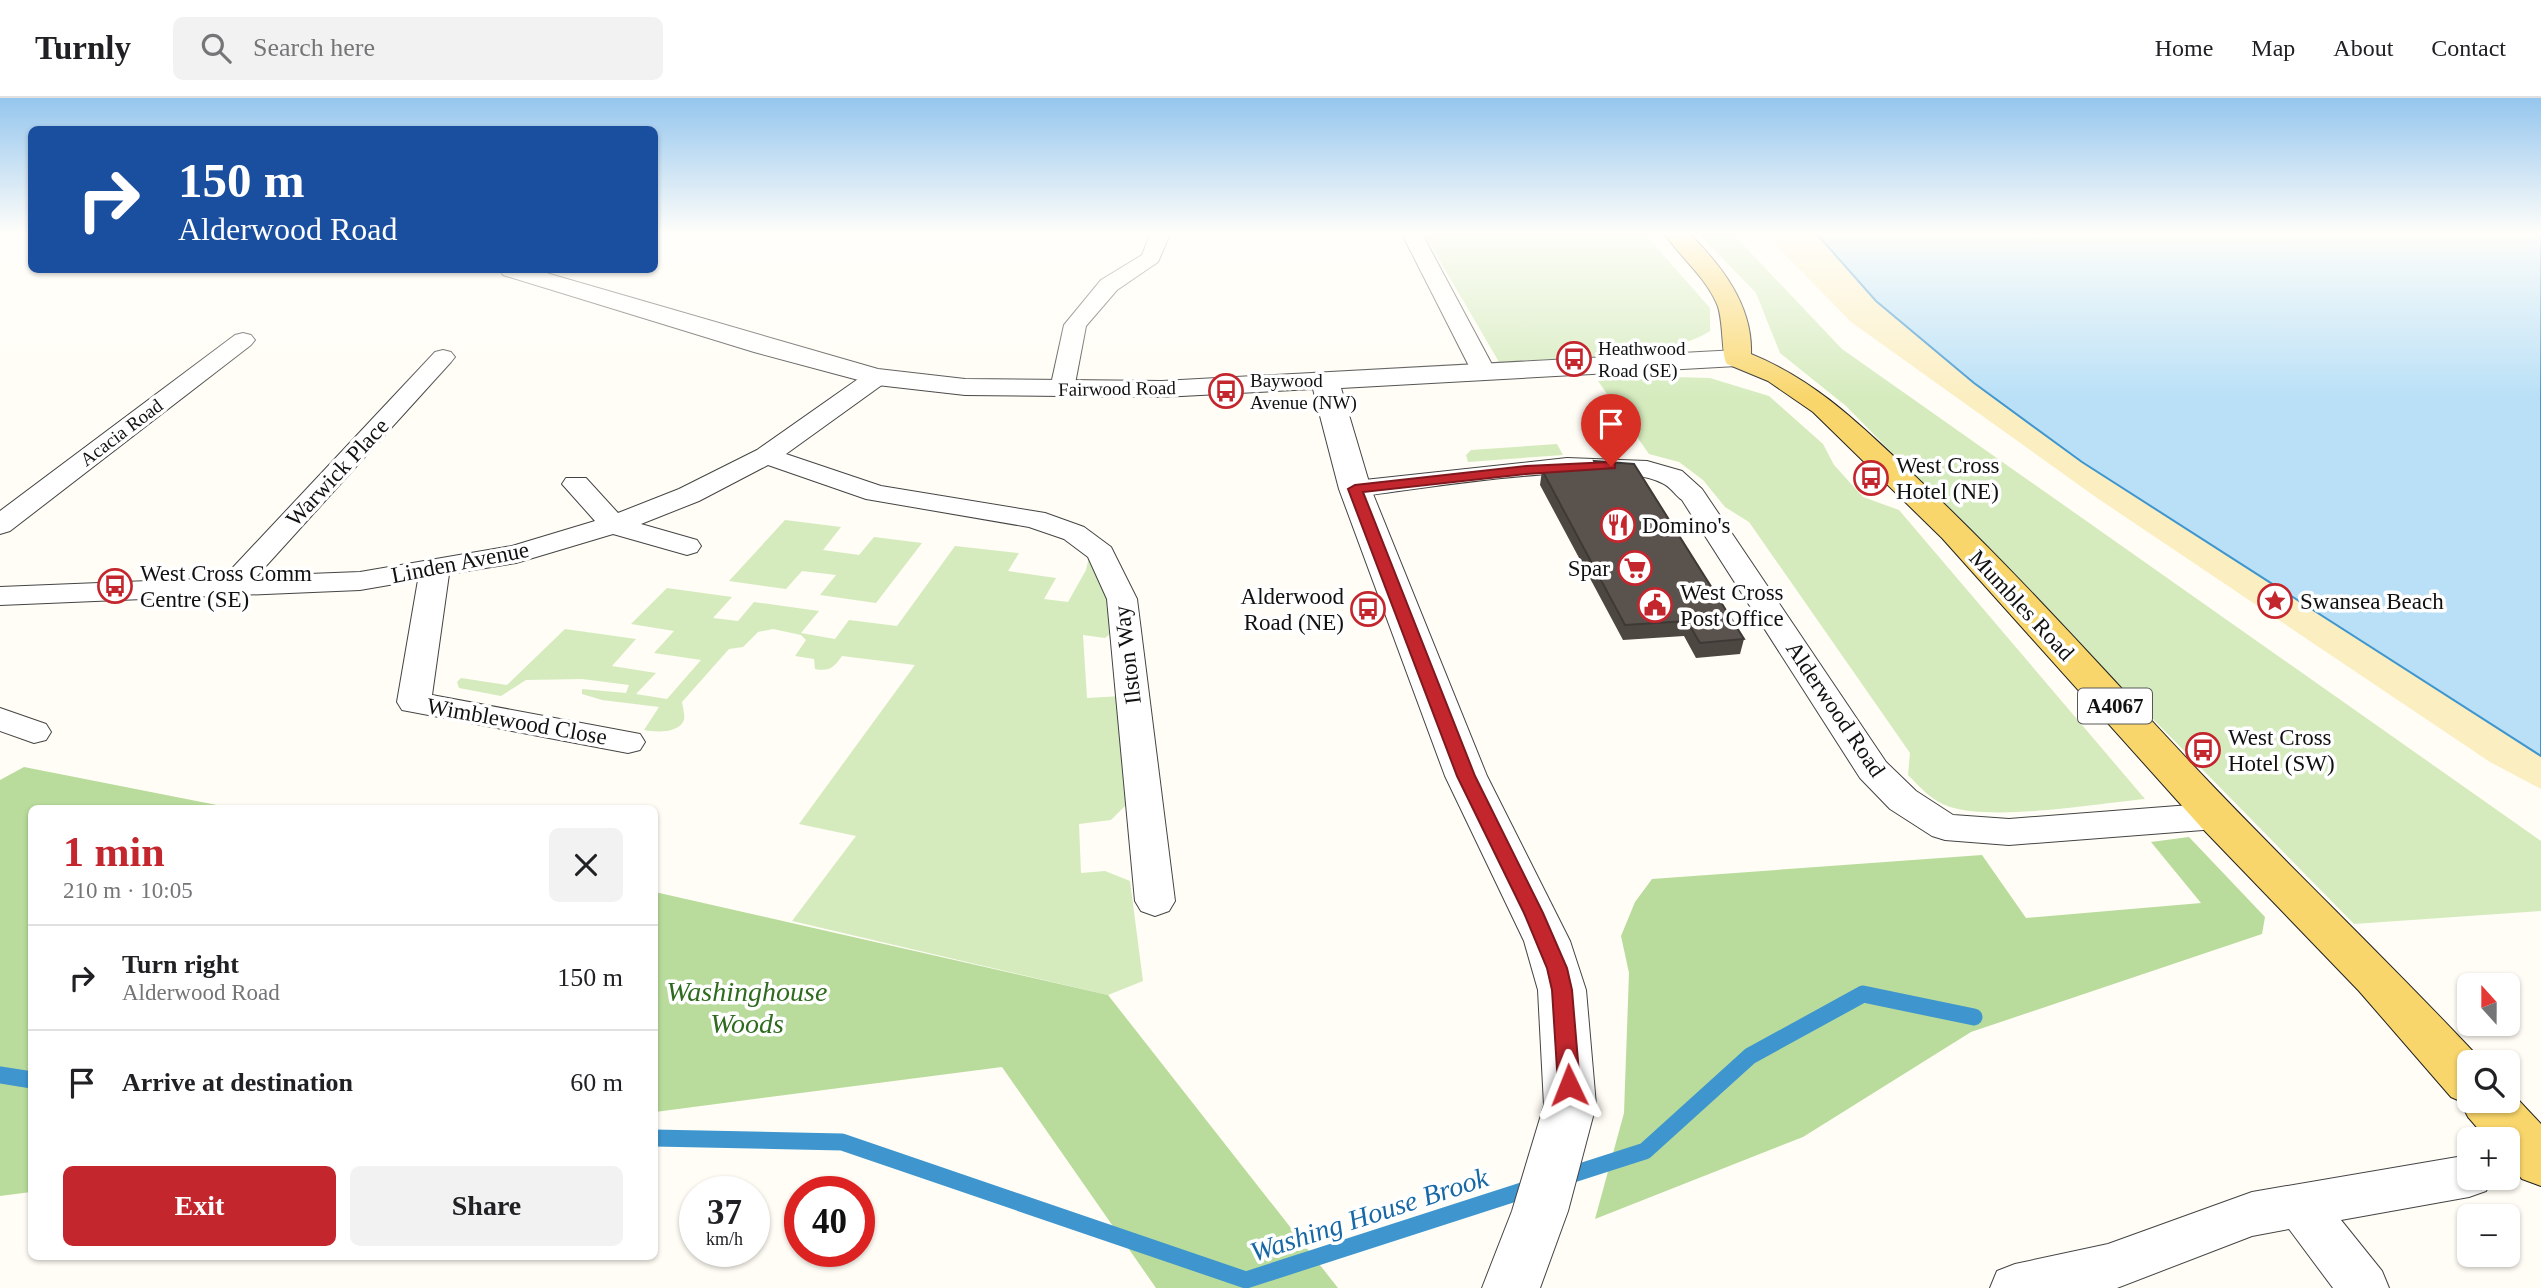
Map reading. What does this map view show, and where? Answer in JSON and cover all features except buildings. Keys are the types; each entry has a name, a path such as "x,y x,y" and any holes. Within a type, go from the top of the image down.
{"main road":[{"path":"1720,288 1741,339 1737,358"},
{"name":"Mumbles Road","path":"1737,358 1778,375 1824,406 1954,531 2216,816 2376,978 2457,1069"},
{"path":"2497,1113 2541,1162"}],"street":[{"name":"Fairwood Road","path":"570,288 763,346 877,377 965,387 1162,388 1737,358"},
{"path":"1062,389 1075,325 1107,288"},
{"path":"1440,288 1484,373"},
{"name":"Acacia Road","path":"0,525 243,340"},
{"name":"Warwick Place","path":"231,587 443,357"},
{"name":"Linden Avenue","path":"0,596 360,581 516,554 613,525 689,495 766,456 877,377"},
{"path":"1324,379 1355,489 1466,776 1529,903 1557,968 1565,1017 1570,1105 1540,1211 1513,1282"},
{"name":"Ilston Way","path":"766,456 876,493 1035,519 1074,533 1101,553 1122,599 1155,901"},
{"name":"Alderwood Road","path":"1355,489 1526,470 1626,466 1672,477 1692,495 1872,770 1903,800 1945,827 2009,832 2216,816"},
{"path":"576,484 613,525 687,546"},
{"name":"Wimblewood Close","path":"435,569 414,702 628,741"},
{"path":"0,623 35,595"},
{"path":"0,719 34,732"},
{"path":"2520,1166 2541,1162"},
{"path":"2015,1287 2081,1281 2108,1268 2252,1214 2457,1178"},
{"path":"2301,1207 2364,1288"}],"green space":[{"path":"1455,288 1692,288 1710,308 1710,331 1666,348 1609,356 1499,362"},
{"path":"1751,288 1784,288 1842,349 2541,841 2541,911 2354,924 1846,406 1780,353 1756,293"},
{"path":"1635,376 1710,378 1769,396 1823,444 1834,465 1863,497 1899,510 2145,799 2046,810 1993,812 1950,807 1927,794 1908,775 1910,753 1749,522 1725,507 1703,480 1679,462 1649,454 1598,381"},
{"path":"1557,444 1563,455 1468,462 1466,455 1471,450"},
{"path":"785,520 841,527 823,550 859,555 874,537 922,543 876,603 820,595 836,575 802,571 786,589 729,581"},
{"path":"955,546 1019,553 1008,571 1056,578 1044,599 1068,602 1086,570 1090,553 1103,570 1116,629 1105,638 1083,635 1087,698 1121,696 1130,801 1111,820 1079,824 1081,873 1105,871 1130,881 1143,981 1108,995 792,921 856,836 799,824 915,665 842,656 831,668 815,669 814,659 795,656 806,640 801,635 773,629 758,632 743,647 729,649 682,702 684,718 681,725 672,730 660,731 644,730 659,707 602,700 582,694 582,689 626,693 629,685 582,679 526,680 501,696 459,688 457,682 461,678 507,685 565,629 636,639 612,666 656,673 636,694 667,699 701,660 654,653 674,631 631,624 667,588 732,597 713,618 738,621 754,602 819,611 801,633 835,639 849,620 897,626"},
{"path":"24,767 217,805 28,805 28,1192 0,1196 0,780"},
{"path":"2189,837 2265,917 2262,934 1971,1032 1803,1137 1595,1219 1624,1113 1629,973 1621,936 1635,902 1652,879 1982,855 2026,918 2201,903 2151,842"},
{"name":"Washinghouse Woods","path":"658,893 1108,995 1338,1288 1156,1288 1002,1067 658,1112"}],"sand":[{"name":"Swansea Beach","path":"1817,288 1864,288 1876,301 1974,383 2082,462 2541,756 2541,789 2490,762 2100,500 1851,322"}],"water":[{"path":"1864,288 2541,288 2541,756 2082,462 1974,383 1876,301"}],"waterway":[{"name":"Washing House Brook","path":"1564,1177 1645,1151 1750,1056 1863,994 1974,1017"},
{"name":"Washing House Brook","path":"0,1075 28,1079"},
{"name":"Washing House Brook","path":"658,1138 842,1142 1246,1280 1534,1187"}],"place":[{"name":"Heathwood Road (SE)","path":"1574,359"},
{"name":"Baywood Avenue (NW)","path":"1226,391"},
{"name":"West Cross Hotel (NE)","path":"1871,478"},
{"name":"Domino's","path":"1618,525"},
{"name":"Spar","path":"1635,568"},
{"name":"West Cross Comm Centre (SE)","path":"115,586"},
{"name":"Swansea Beach","path":"2275,601"},
{"name":"West Cross Post Office","path":"1655,605"},
{"name":"Alderwood Road (NE)","path":"1368,609"},
{"name":"West Cross Hotel (SW)","path":"2203,750"}],"route":[{"path":"1569,1085 1562,990 1557,968 1534,913 1466,776 1355,489 1526,470 1611,466"}]}
